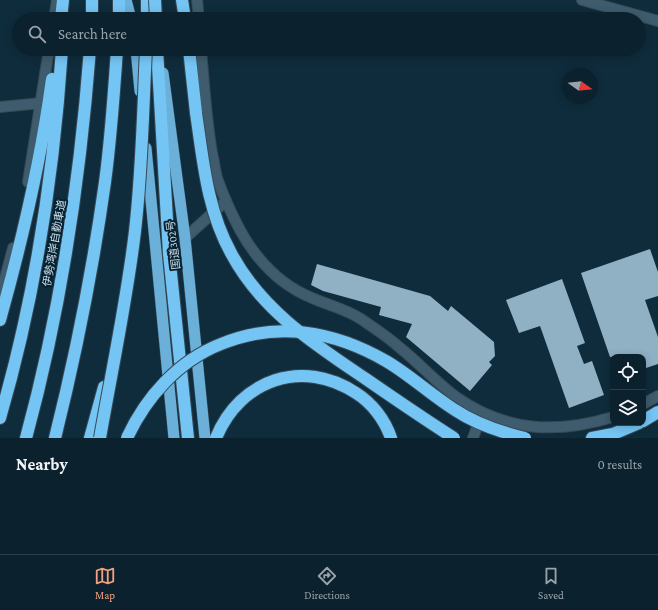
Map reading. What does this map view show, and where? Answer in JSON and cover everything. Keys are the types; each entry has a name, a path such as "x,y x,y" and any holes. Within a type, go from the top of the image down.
{"highway":[{"path":"62,12 63,0"},
{"path":"92,0 92,12"},
{"path":"119,0 119,12"},
{"path":"126,0 129,12"},
{"path":"147,12 148,0"},
{"path":"154,0 155,12"},
{"path":"182,0 184,12"},
{"path":"0,320 36,169 48,106 55,56"},
{"path":"0,418 12,374 30,294 45,215 55,136 61,56"},
{"name":"伊勢湾岸自動車道","path":"26,438 36,401 57,307 75,200 85,120 90,56"},
{"path":"55,438 74,358 91,272 105,181 116,56"},
{"name":"国道302号","path":"137,56 174,438"},
{"path":"100,438 130,271 140,189 146,56"},
{"path":"157,56 169,254 188,438"},
{"name":"国道302号","path":"161,56 185,238 205,438"},
{"path":"189,56 207,186 221,232 230,253 242,272 267,304 299,331 330,355 454,438"},
{"path":"90,438 121,322"},
{"path":"127,438 133,424 145,404 160,386 194,358 213,347 232,339 251,334 293,331 330,336 348,342 386,362 454,410 491,428 525,438"},
{"path":"0,406 12,374"},
{"path":"216,438 227,417 237,404 248,394 277,380 291,376 305,375 320,377 336,382 364,399 383,421 391,438"},
{"path":"646,419 658,412"},
{"path":"592,438 613,434 632,426"}],"street":[{"path":"55,12 56,0"},
{"path":"197,0 198,12"},
{"path":"582,0 623,12"},
{"path":"646,19 658,22"},
{"path":"0,299 3,279 24,205 49,56"},
{"path":"202,56 207,122 217,177 226,201 240,230 257,256 276,277 295,290 359,317 400,347 456,397 483,413 503,421 531,427 559,428 589,424 610,418"},
{"path":"0,107 42,104"},
{"path":"185,238 226,201"},
{"path":"646,402 658,396"},
{"path":"472,438 483,413"}],"building":[{"path":"650,249 658,272 658,296 645,300 658,337 658,364 646,368 646,354 610,354 610,357 581,273"},
{"path":"317,264 430,296 448,311 451,306 494,342 495,356 489,362 492,365 470,391 406,337 412,324 379,315 381,307 323,291 311,285"},
{"path":"562,279 585,343 577,346 584,364 592,361 604,395 569,408 540,326 519,333 506,300"}]}
